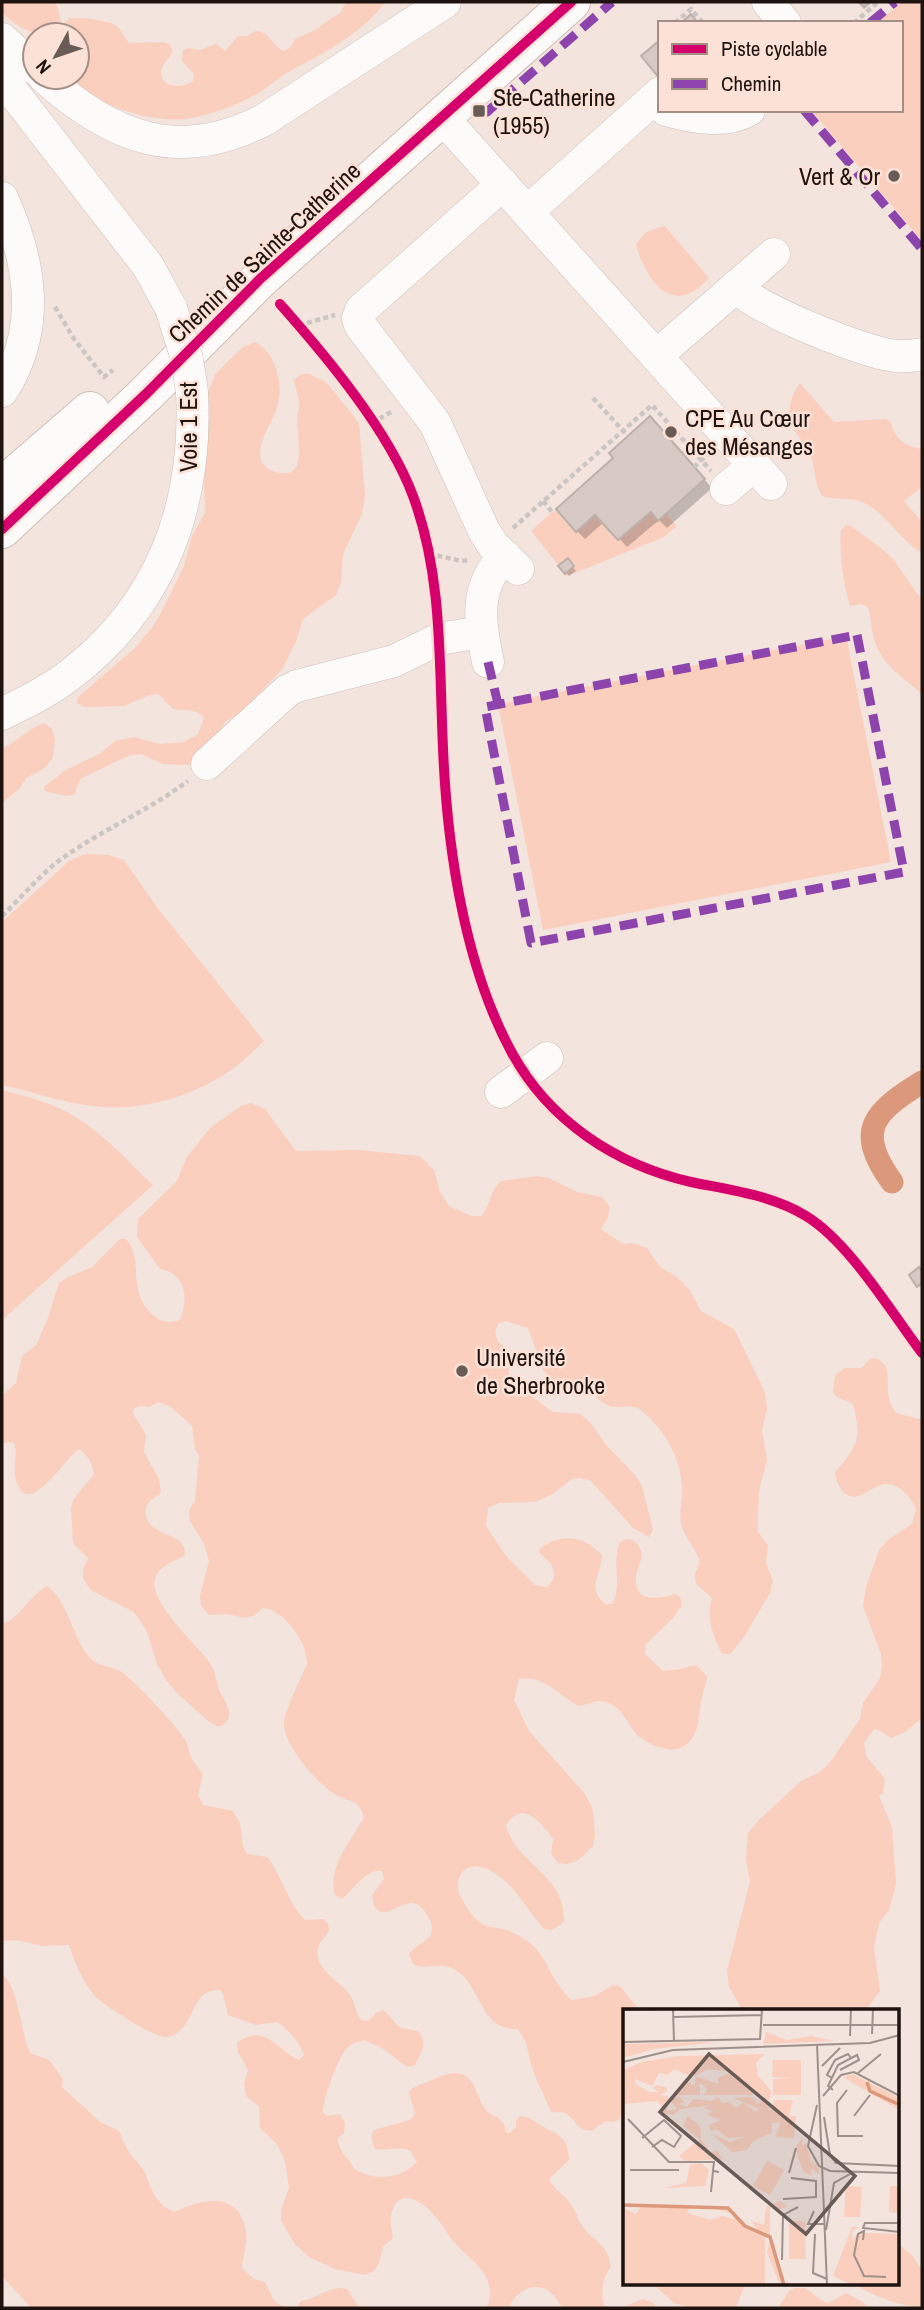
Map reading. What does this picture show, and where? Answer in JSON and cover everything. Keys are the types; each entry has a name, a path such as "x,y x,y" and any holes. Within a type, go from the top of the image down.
{"main road":[{"name":"Chemin de Sainte-Catherine","path":"2,529 146,394 260,279 566,5"},
{"name":"Chemin de Sainte-Catherine","path":"2,487 118,376 260,279"}],"lane":[{"path":"60,91 75,104 117,128 169,141 196,142 217,139 264,120 444,2"},
{"path":"768,2 783,21"},
{"path":"2,39 21,56"},
{"name":"Voie 1 Est","path":"2,78 148,266 171,308 183,345 192,392 192,458 187,491 171,543 147,589 115,632 74,671 2,715"},
{"path":"527,212 658,104"},
{"path":"682,112 694,116 727,117 743,112"},
{"path":"442,116 762,474 722,484"},
{"path":"207,764 287,691 297,686 394,662 439,639 485,647 480,618 482,598 501,554 484,531 435,423 360,325 358,318 361,310 503,184"},
{"path":"2,198 22,251 28,312 23,346 2,391"},
{"path":"656,356 774,254"},
{"path":"736,286 745,297 855,344 902,356 922,354"},
{"path":"501,1091 547,1058"}],"path":[{"path":"856,21 878,2"},
{"path":"677,21 691,9 700,21"},
{"path":"53,303 74,339 104,377 118,376"},
{"path":"304,332 307,323 339,314"},
{"path":"291,317 304,332"},
{"path":"593,398 628,436"},
{"path":"429,554 462,561 501,554 543,501 652,405 722,484"},
{"path":"363,409 374,426 398,407"},
{"path":"694,467 701,460"},
{"path":"543,501 552,512"},
{"path":"2,916 61,859 162,800 207,764"},
{"path":"74,850 78,857"}],"shaded area":[{"path":"2,2 55,2 60,21 21,21 21,27 2,13"},
{"path":"346,2 385,2 377,13 355,32 253,96 225,108 186,119 139,115 107,104 85,91 91,91 91,21 66,21 70,18 87,18 111,23 118,27 129,43 169,44 173,51 162,68 162,77 168,84 178,86 193,81 194,74 182,61 183,50 200,50 216,44 225,51 238,36 248,36 258,31 267,35 283,51 290,48 295,39 315,30 341,12"},
{"name":"Vert & Or","path":"902,2 922,2 922,241 813,112 903,112 903,21 879,21"},
{"path":"665,226 709,278 696,290 684,295 673,295 655,283 647,272 636,245 648,232"},
{"path":"255,342 273,361 279,387 277,409 261,447 261,461 266,467 286,473 297,466 299,404 294,380 301,374 310,374 328,384 359,423 365,495 362,514 343,554 341,583 336,595 303,619 296,642 283,668 241,713 226,721 202,757 192,765 163,764 141,754 130,755 80,779 74,795 45,791 44,787 64,771 101,753 115,741 134,737 160,744 184,742 198,734 204,718 201,715 194,711 173,709 158,694 124,706 84,707 77,703 78,697 135,648 154,625 165,605 184,566 192,536 205,513 208,392 215,375 230,359 242,348"},
{"path":"800,383 834,422 886,419 902,441 922,449 922,487 904,501 922,522 922,553 880,514 864,503 822,496 810,453 794,430 790,418 792,399"},
{"path":"556,509 576,532 595,515 618,540 651,512 658,521 666,514 677,526 664,537 567,576 531,531"},
{"path":"846,525 851,526 893,559 922,600 922,694 896,672 880,653 874,640 868,607 861,604 850,606 841,549 841,530"},
{"path":"846,636 891,862 543,930 498,704"},
{"path":"44,723 52,729 55,739 53,757 45,768 26,778 21,787 2,803 2,748"},
{"path":"86,854 109,855 124,860 159,910 264,1041 240,1064 202,1087 170,1099 136,1106 103,1107 78,1104 2,1085 2,922 69,861"},
{"path":"2,1090 30,1097 74,1116 106,1139 153,1185 2,1320"},
{"path":"251,1103 265,1109 296,1151 358,1150 420,1156 434,1170 440,1192 449,1206 472,1216 481,1216 501,1181 537,1176 549,1178 577,1192 602,1197 610,1207 608,1218 601,1229 623,1244 633,1243 647,1248 660,1267 677,1277 690,1290 701,1311 734,1329 765,1392 767,1409 762,1430 767,1460 759,1491 758,1532 768,1545 766,1563 773,1581 770,1593 744,1637 730,1654 722,1654 711,1627 712,1598 696,1584 695,1574 700,1562 681,1524 682,1491 679,1468 665,1437 638,1408 612,1407 601,1402 588,1386 555,1382 543,1370 528,1328 506,1321 499,1323 495,1332 498,1342 504,1346 510,1377 518,1388 553,1412 580,1414 635,1475 642,1486 653,1530 649,1537 633,1528 591,1481 580,1478 572,1479 553,1494 536,1502 499,1503 488,1508 486,1526 506,1556 535,1585 547,1587 554,1573 547,1560 539,1553 540,1548 565,1538 588,1543 602,1555 595,1587 599,1598 605,1604 612,1604 617,1590 620,1542 633,1540 641,1552 636,1575 638,1591 654,1598 675,1594 680,1597 682,1605 673,1618 646,1644 645,1654 663,1671 696,1665 707,1676 694,1735 689,1742 677,1749 656,1746 642,1739 618,1709 608,1703 600,1701 579,1706 543,1683 527,1678 519,1679 514,1700 529,1731 585,1794 593,1810 593,1846 577,1861 558,1863 551,1854 553,1839 537,1820 519,1814 506,1825 511,1839 557,1892 564,1922 552,1930 544,1929 510,1886 494,1872 477,1866 470,1867 459,1879 459,1892 476,1919 485,1925 514,1933 531,1944 559,1986 572,2000 595,1996 613,1985 621,1987 638,2009 623,2009 623,2109 620,2119 614,2122 605,2121 592,2131 579,2127 566,2114 551,2112 521,2034 517,2029 505,2028 496,2023 489,2016 460,1973 447,1966 424,1967 413,1964 409,1954 430,1936 431,1922 424,1910 411,1903 388,1912 376,1908 372,1895 384,1879 382,1871 365,1876 342,1899 335,1895 333,1885 337,1865 364,1818 360,1807 333,1793 318,1781 295,1752 285,1733 287,1711 307,1664 303,1647 293,1629 279,1614 263,1608 252,1616 245,1617 209,1615 201,1606 200,1596 209,1561 204,1544 190,1521 189,1510 195,1501 199,1456 195,1449 192,1426 171,1407 158,1402 150,1407 134,1408 133,1413 146,1435 144,1452 159,1479 161,1492 146,1506 148,1522 160,1532 175,1538 184,1548 184,1556 157,1574 154,1584 157,1595 173,1620 212,1667 229,1711 222,1726 216,1726 207,1720 166,1680 157,1664 146,1629 134,1612 92,1591 83,1579 88,1558 73,1543 71,1508 73,1500 94,1474 87,1457 79,1449 47,1483 29,1494 21,1491 16,1480 15,1445 12,1442 2,1443 2,1396 16,1383 22,1356 36,1345 59,1283 92,1267 120,1239 126,1239 131,1247 137,1286 145,1306 160,1320 180,1320 184,1304 183,1288 180,1281 169,1271 160,1269 137,1237 138,1219 177,1181 186,1158 211,1127 241,1106"},
{"path":"875,1358 885,1365 889,1398 896,1413 922,1418 922,1718 905,1732 891,1738 874,1729 864,1743 867,1757 885,1779 883,1793 879,1796 892,1827 896,1884 889,1910 879,1923 874,1947 880,1991 866,2009 742,2009 729,1987 727,1970 750,1882 746,1859 748,1833 801,1781 820,1772 831,1761 860,1719 863,1703 880,1678 882,1666 881,1654 863,1606 866,1587 879,1550 889,1539 912,1524 916,1509 906,1493 896,1486 884,1484 853,1497 842,1490 836,1477 835,1472 856,1441 857,1426 853,1404 837,1397 833,1392 835,1375 845,1368 861,1368"},
{"path":"47,1586 60,1599 91,1659 126,1676 182,1735 202,1774 198,1795 203,1805 233,1811 240,1823 243,1846 247,1854 267,1857 305,1920 324,1919 328,1924 329,1931 319,1945 319,1961 350,1995 362,2021 370,2020 383,2010 399,2026 418,2031 421,2035 423,2048 414,2066 407,2067 382,2048 364,2040 350,2046 340,2059 328,2088 323,2112 326,2116 340,2114 345,2123 344,2133 338,2138 338,2143 354,2169 370,2176 387,2177 403,2172 417,2162 409,2150 375,2149 371,2137 374,2130 410,2120 415,2114 409,2091 412,2089 450,2074 462,2074 475,2087 483,2106 505,2126 505,2132 510,2133 516,2127 520,2116 554,2132 565,2142 569,2160 549,2179 570,2202 583,2227 600,2244 609,2258 611,2267 604,2280 603,2295 604,2305 610,2308 563,2308 549,2292 535,2287 519,2294 509,2308 486,2308 490,2293 483,2272 453,2241 429,2209 410,2198 403,2198 394,2207 391,2219 393,2238 383,2247 379,2263 373,2272 364,2275 335,2269 309,2257 295,2244 281,2221 281,2210 289,2188 285,2161 277,2144 260,2128 259,2106 246,2096 244,2084 248,2070 238,2052 237,2043 246,2037 262,2036 299,2060 304,2055 289,2033 277,2022 256,2025 228,2015 220,1990 211,1991 199,2000 183,2028 176,2034 160,2036 128,2020 93,1994 69,1945 42,1946 17,1940 2,1941 2,1620 5,1623 11,1620"},
{"path":"2,1974 13,1990 30,2053 49,2060 63,2079 62,2087 100,2122 119,2131 128,2150 143,2169 154,2194 168,2209 175,2212 207,2201 227,2203 235,2208 242,2217 246,2230 242,2268 254,2279 265,2282 274,2301 286,2308 31,2308 2,2276"},
{"path":"900,2246 912,2255 922,2270 922,2308 887,2300 858,2286 900,2286"},
{"path":"655,2286 745,2286 736,2308 690,2308 674,2303"},
{"path":"340,2288 347,2289 360,2308 291,2308 297,2307 301,2301"},
{"path":"794,2288 805,2288 828,2303 846,2293 863,2302 868,2308 778,2308"},
{"path":"642,2299 652,2302 656,2308 622,2308"}],"building":[{"path":"691,14 696,21 683,21"},
{"path":"658,42 658,77 641,56"},
{"path":"650,416 705,479 658,521 651,512 618,540 595,515 576,532 556,509 613,458 609,453"},
{"path":"568,558 574,566 565,574 558,566"},
{"path":"919,1267 922,1271 922,1283 917,1287 909,1275"}],"waterway":[{"path":"892,1182 874,1149 872,1135 875,1124 881,1113 892,1103 922,1082"}],"marked path":[{"path":"479,111 487,112 612,2"},
{"path":"872,21 895,2"},
{"path":"806,112 922,249"},
{"path":"857,635 904,872 531,943 485,707 857,635"},
{"path":"488,662 498,704"}],"cycle path":[{"path":"2,529 146,394 260,279 571,2"},
{"path":"280,304 336,370 389,446 413,496 423,526 438,621 445,786 454,865 470,944 495,1019 512,1053 545,1099 587,1137 611,1152 663,1174 750,1194 779,1203 806,1216 822,1228 853,1260 922,1353"}],"place":[{"name":"Ste-Catherine (1955)","path":"479,111"},
{"name":"Vert & Or","path":"894,176"},
{"name":"CPE Au Cœur des Mésanges","path":"671,432"},
{"name":"Université de Sherbrooke","path":"462,1371"}]}
